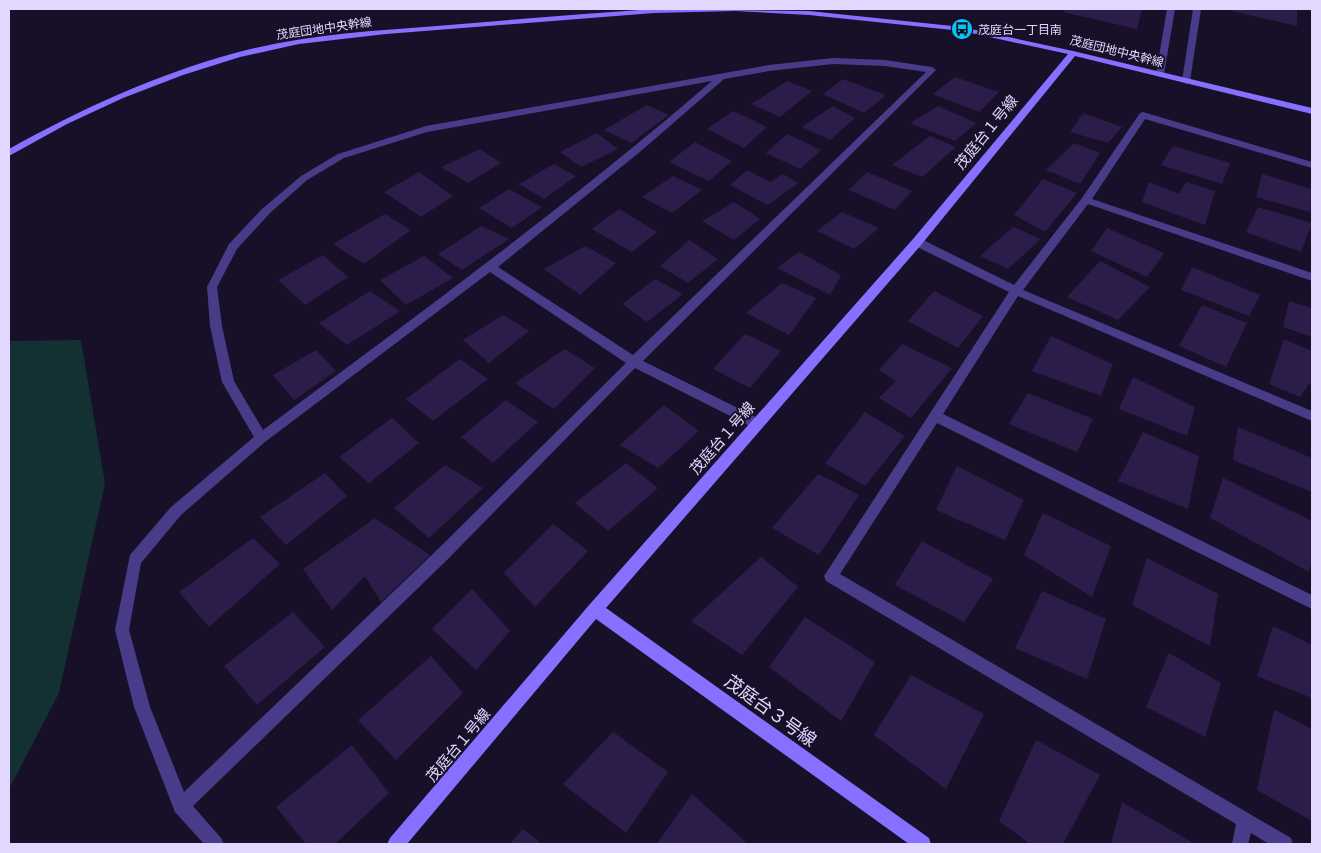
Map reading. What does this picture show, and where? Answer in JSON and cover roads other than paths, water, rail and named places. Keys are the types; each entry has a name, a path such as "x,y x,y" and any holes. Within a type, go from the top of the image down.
{"street":[{"name":"茂庭団地中央幹線","path":"9,153 64,122 180,73 238,55 299,42 386,32 595,15 735,9 809,13 962,29 1073,53 1312,111"},
{"path":"1160,74 1171,9"},
{"path":"1186,80 1197,9"},
{"name":"茂庭台１号線","path":"396,844 595,609 917,242 1073,53"},
{"path":"181,806 443,554 634,362 932,70 885,63 833,62 769,68 426,129 341,156 304,178 266,211 233,247 212,287 216,326 228,382 261,438"},
{"path":"215,844 181,806 142,707 122,630 135,560 176,512 261,438 490,267 638,149 720,78"},
{"path":"1285,844 831,576 1016,291 1086,200 1143,115 1312,165"},
{"path":"1086,200 1312,277"},
{"path":"917,242 1016,291 1312,416"},
{"path":"490,267 634,362 756,424"},
{"path":"934,416 1312,602"},
{"name":"茂庭台３号線","path":"595,609 923,844"},
{"path":"1240,844 1245,821"}],"place":[{"name":"茂庭台一丁目南","path":"962,29"}]}
